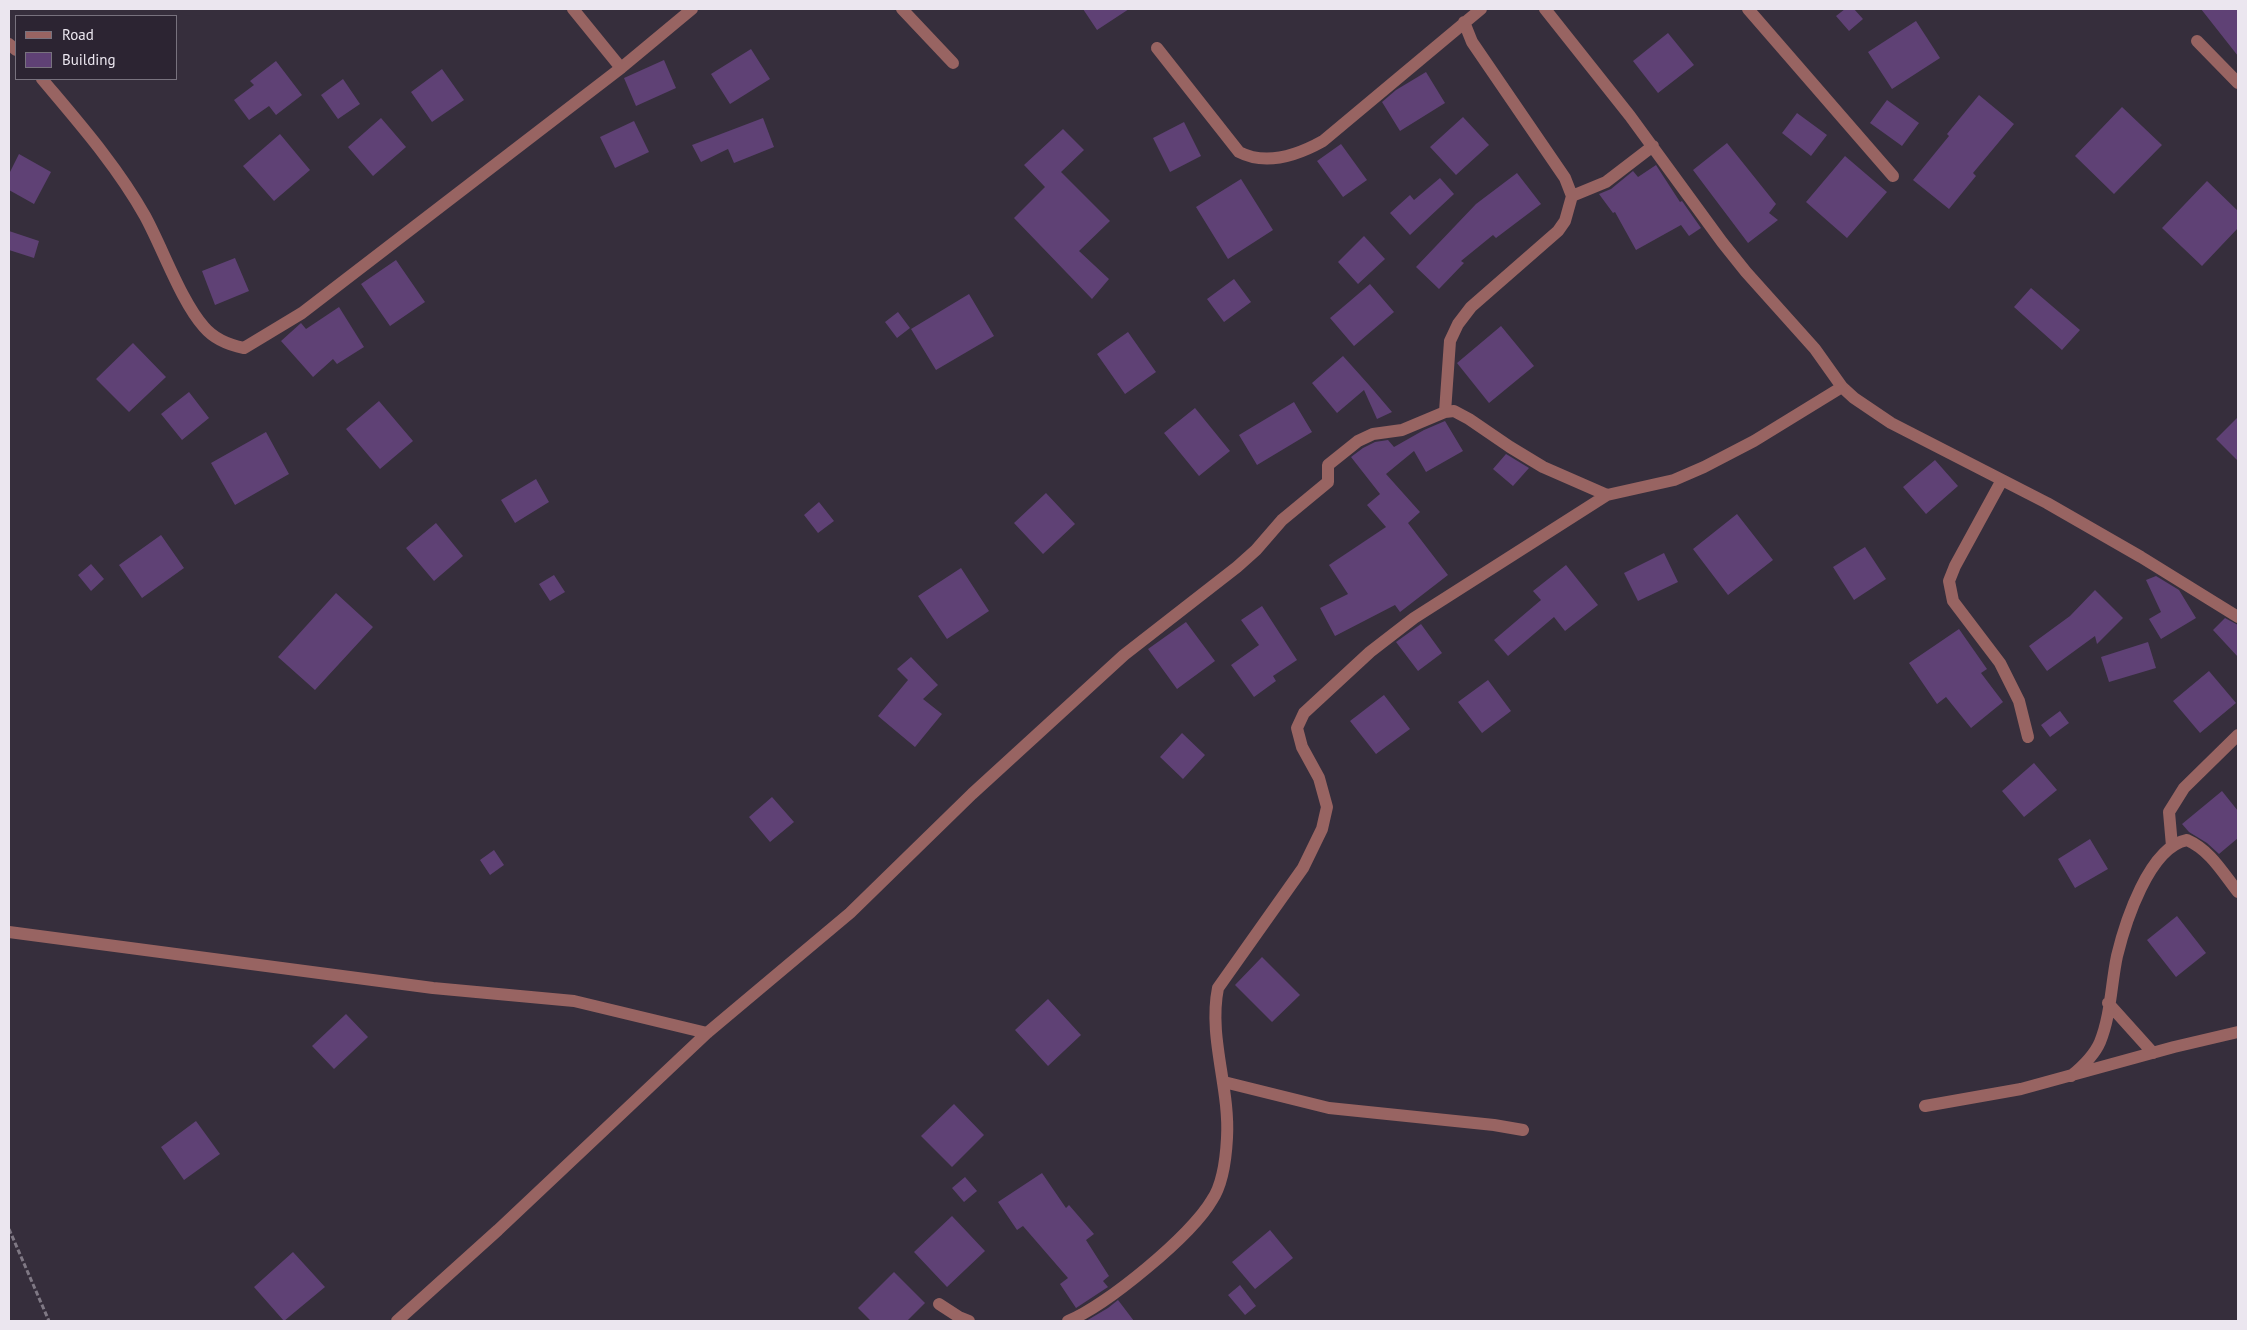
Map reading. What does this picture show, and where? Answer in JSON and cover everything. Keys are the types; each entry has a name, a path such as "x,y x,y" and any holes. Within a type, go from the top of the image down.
{"street":[{"path":"573,9 621,68"},
{"path":"43,80 100,147 120,174 149,223 193,312 205,328 230,346 244,348 302,313 621,68 692,9"},
{"path":"902,9 954,63"},
{"path":"1157,48 1239,152 1252,159 1265,159 1290,155 1308,149 1323,141 1481,9"},
{"path":"1545,9 1653,146 1728,250 1815,349 1842,387 1867,408 1891,423 2002,480 2141,556 2238,618"},
{"path":"1748,9 1892,176"},
{"path":"1445,412 1450,341 1458,324 1471,307 1558,231 1565,221 1572,196 1565,178 1472,42 1464,22"},
{"path":"2197,41 2238,83"},
{"path":"1572,196 1606,182 1653,146"},
{"path":"1068,1321 1118,1291 1182,1237 1213,1200 1222,1173 1227,1138 1224,1082 1214,1008 1218,988 1303,868 1322,829 1327,807 1319,778 1302,747 1297,728 1304,713 1370,652 1414,618 1607,495 1674,480 1704,467 1754,441 1842,387"},
{"path":"397,1321 498,1230 707,1033 850,913 972,794 1124,654 1256,550 1282,520 1328,482 1328,465 1358,440 1373,434 1402,430 1445,412 1454,411 1469,418 1510,447 1543,467 1607,495"},
{"path":"2002,480 1954,566 1949,581 1953,601 2000,663 2018,701 2028,736"},
{"path":"2172,846 2169,812 2184,788 2238,735"},
{"path":"2071,1076 2086,1062 2100,1042 2117,954 2142,885 2156,861 2172,846 2187,840 2198,845 2207,853 2238,892"},
{"path":"9,932 433,988 574,1001 707,1033"},
{"path":"2108,1002 2153,1053"},
{"path":"1925,1106 2021,1089 2238,1032"},
{"path":"1224,1082 1329,1108 1494,1125 1523,1130"},
{"path":"939,1304 958,1317 969,1321"}],"path":[{"path":"9,1229 49,1321"}],"building":[{"path":"1083,9 1129,9 1097,30"},
{"path":"1845,9 1854,9 1863,19 1849,31 1836,16"},
{"path":"2201,9 2238,9 2238,56"},
{"path":"1916,21 1940,58 1892,89 1868,52"},
{"path":"1668,33 1694,65 1658,93 1633,61"},
{"path":"751,49 770,79 730,104 711,74"},
{"path":"664,60 676,88 636,106 624,78"},
{"path":"276,61 302,95 276,115 269,106 249,120 234,100 254,85 250,81"},
{"path":"442,69 464,100 432,122 411,92"},
{"path":"1426,72 1445,103 1400,131 1382,102 1396,90"},
{"path":"343,79 360,104 338,119 321,95"},
{"path":"1979,95 2014,124 1973,173 1976,176 1949,209 1913,180"},
{"path":"1887,100 1919,123 1902,146 1870,123"},
{"path":"2122,107 2162,145 2114,194 2075,156"},
{"path":"1797,113 1827,135 1811,156 1782,133"},
{"path":"1463,117 1489,145 1456,175 1430,147"},
{"path":"381,118 406,147 373,176 348,147"},
{"path":"763,118 774,147 734,163 728,149 701,162 692,145"},
{"path":"634,121 649,152 615,168 600,137"},
{"path":"1184,122 1201,156 1170,172 1153,138"},
{"path":"1063,129 1084,150 1061,172 1110,221 1079,251 1109,279 1092,299 1014,218 1045,187 1024,165"},
{"path":"280,134 310,170 274,201 243,166"},
{"path":"1727,143 1776,204 1769,213 1778,220 1748,243 1693,170"},
{"path":"1341,144 1367,180 1343,197 1317,161"},
{"path":"19,154 51,172 34,204 9,190 9,174"},
{"path":"1845,156 1887,192 1847,238 1806,202"},
{"path":"1656,165 1680,202 1682,201 1701,228 1689,236 1681,225 1636,250 1615,212 1613,213 1599,194 1611,189 1633,171 1638,177"},
{"path":"1517,173 1541,204 1496,238 1493,235 1461,261 1464,263 1439,289 1416,267 1476,204"},
{"path":"1440,178 1454,194 1410,235 1390,213 1410,195 1414,200"},
{"path":"1241,179 1273,230 1228,259 1196,207"},
{"path":"2207,181 2238,211 2238,228 2202,266 2162,228"},
{"path":"9,231 39,241 34,258 9,250"},
{"path":"1364,236 1385,259 1358,284 1338,262"},
{"path":"235,258 249,291 215,305 202,271"},
{"path":"396,260 425,302 390,326 361,284"},
{"path":"1234,279 1251,302 1224,322 1207,299"},
{"path":"1370,284 1394,312 1354,346 1330,318"},
{"path":"2031,288 2080,330 2062,350 2014,307"},
{"path":"969,294 994,336 936,370 911,329"},
{"path":"339,307 364,347 337,364 333,359 313,377 281,341 301,323 306,329"},
{"path":"898,312 910,328 897,338 885,322"},
{"path":"1501,326 1534,366 1489,403 1457,363"},
{"path":"1128,332 1156,372 1125,394 1097,354"},
{"path":"133,343 166,377 129,412 96,379"},
{"path":"1343,356 1392,412 1377,419 1364,390 1337,413 1312,383"},
{"path":"189,392 209,418 182,440 161,414"},
{"path":"379,401 413,441 380,469 346,429"},
{"path":"1294,402 1312,432 1257,465 1239,435"},
{"path":"1195,408 1230,451 1199,476 1164,433"},
{"path":"2238,417 2238,461 2216,439"},
{"path":"1445,421 1463,451 1426,472 1414,451 1386,474 1420,512 1408,523 1448,575 1400,612 1395,605 1335,636 1320,608 1348,594 1329,565 1386,527 1367,505 1380,494 1351,457 1375,442 1388,440 1394,447 1424,430"},
{"path":"266,432 289,474 235,505 211,463"},
{"path":"1506,454 1529,468 1513,486 1493,469"},
{"path":"1935,460 1958,486 1926,514 1903,487"},
{"path":"536,479 549,502 515,523 501,500"},
{"path":"1046,493 1075,524 1043,554 1014,523"},
{"path":"819,502 834,521 818,533 804,515"},
{"path":"1737,514 1773,560 1728,595 1693,549"},
{"path":"436,523 463,556 434,581 406,548"},
{"path":"161,535 184,568 142,598 119,565"},
{"path":"1865,547 1886,579 1854,600 1833,567"},
{"path":"1664,553 1678,582 1638,601 1624,573"},
{"path":"91,564 104,579 91,591 78,575"},
{"path":"1566,565 1598,605 1565,631 1554,617 1508,656 1494,640 1541,600 1533,591"},
{"path":"961,568 989,611 947,639 918,596"},
{"path":"554,575 565,592 550,601 539,584"},
{"path":"2156,576 2179,590 2196,618 2161,639 2149,619 2161,612 2146,580"},
{"path":"2095,590 2123,618 2097,644 2095,636 2047,671 2029,646 2070,616"},
{"path":"336,593 373,627 315,690 278,657"},
{"path":"1262,606 1297,660 1273,676 1276,681 1254,697 1231,665 1259,645 1241,620"},
{"path":"2225,618 2238,625 2238,657 2213,630"},
{"path":"1186,622 1215,661 1177,689 1148,649"},
{"path":"1421,624 1442,653 1418,671 1396,642"},
{"path":"1959,629 1987,669 1981,673 2003,702 1971,728 1946,697 1937,704 1909,663"},
{"path":"2148,642 2156,668 2109,682 2101,657"},
{"path":"911,657 938,685 923,699 942,714 915,747 878,716 908,680 897,669"},
{"path":"2209,671 2236,703 2200,733 2173,701"},
{"path":"1488,680 1511,711 1482,733 1458,702"},
{"path":"1384,695 1410,729 1376,754 1350,721"},
{"path":"2060,711 2069,723 2050,737 2041,725"},
{"path":"1182,733 1205,755 1183,779 1160,757"},
{"path":"2034,763 2057,790 2024,817 2002,791"},
{"path":"2222,791 2238,811 2238,838 2219,854 2207,843 2189,832 2182,824"},
{"path":"772,797 794,822 770,842 749,817"},
{"path":"2090,839 2108,869 2075,888 2058,859"},
{"path":"494,850 504,865 490,875 480,860"},
{"path":"2177,916 2206,953 2176,977 2147,940"},
{"path":"1262,957 1300,995 1272,1022 1235,985"},
{"path":"1048,999 1081,1035 1048,1066 1015,1030"},
{"path":"346,1014 368,1037 334,1069 312,1046"},
{"path":"954,1104 984,1135 952,1167 921,1136"},
{"path":"196,1121 220,1154 184,1180 161,1147"},
{"path":"1042,1173 1066,1208 1069,1205 1094,1234 1086,1240 1109,1276 1103,1281 1108,1287 1076,1308 1060,1284 1068,1278 1023,1226 1017,1230 998,1202"},
{"path":"965,1177 977,1191 964,1202 952,1188"},
{"path":"952,1216 985,1251 947,1287 914,1252"},
{"path":"1270,1230 1293,1258 1255,1289 1232,1262"},
{"path":"293,1252 325,1287 284,1321 254,1287"},
{"path":"894,1272 925,1303 907,1321 871,1321 858,1308"},
{"path":"1240,1285 1256,1306 1245,1315 1228,1295"},
{"path":"1118,1300 1134,1321 1086,1321 1108,1308"}]}
